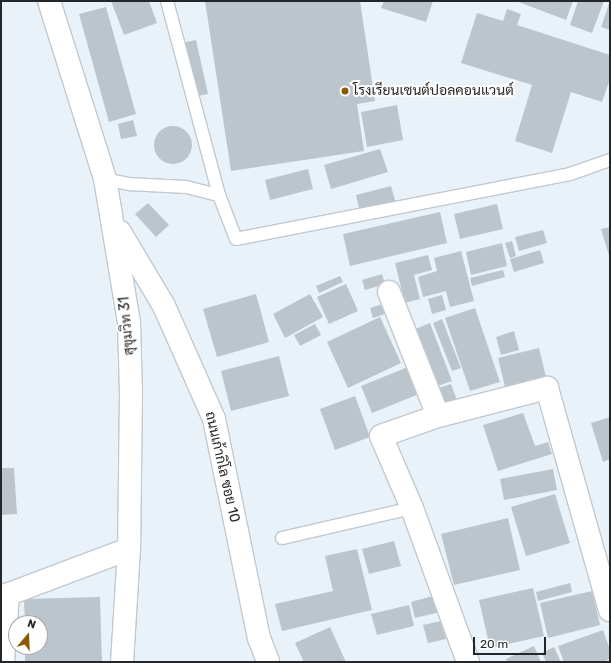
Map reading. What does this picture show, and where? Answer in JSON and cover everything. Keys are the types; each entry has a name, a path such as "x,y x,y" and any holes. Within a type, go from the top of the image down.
{"street":[{"name":"สุขุมวิท 31","path":"49,1 105,179 129,322 131,392 129,549 122,662"},
{"name":"ถนนเก้ากิโล ซอย 10","path":"112,220 164,306 214,419 259,638 268,662"},
{"path":"389,292 438,416"},
{"path":"468,662 412,508 381,436 438,416 547,388 610,610"},
{"path":"3,662 5,596 129,549"}],"lane":[{"path":"167,1 220,195 236,239 570,174 610,160"},
{"path":"105,179 130,184 186,187 220,195"},
{"path":"282,538 412,508"}],"building":[{"path":"111,1 149,1 157,23 124,35"},
{"path":"205,1 360,1 375,101 357,104 364,151 231,171"},
{"path":"384,1 433,1 426,22 381,8"},
{"path":"516,1 573,1 566,20"},
{"path":"578,1 604,1 592,33 570,25"},
{"path":"610,1 610,30 601,27"},
{"path":"106,7 136,114 109,122 79,14"},
{"path":"507,9 521,14 517,25 610,55 610,79 602,102 571,92 552,153 515,141 532,85 461,63 477,13 503,21"},
{"path":"196,40 208,94 189,98 177,44"},
{"path":"397,105 403,140 367,147 361,112"},
{"path":"133,120 137,136 121,139 118,124"},
{"path":"169,126 177,126 189,135 192,145 189,155 183,161 177,164 169,164 157,155 154,149 154,141 163,129"},
{"path":"380,149 388,172 331,189 324,165"},
{"path":"308,169 313,189 270,200 265,180"},
{"path":"391,186 396,204 360,213 356,195"},
{"path":"148,203 169,225 156,237 135,214"},
{"path":"497,204 503,229 460,239 454,214"},
{"path":"440,212 447,243 350,266 343,234"},
{"path":"610,227 610,259 601,229"},
{"path":"543,230 547,243 519,251 515,237"},
{"path":"512,241 516,256 510,258 505,243"},
{"path":"502,243 507,266 471,275 466,252"},
{"path":"540,250 544,263 514,272 510,259"},
{"path":"461,251 474,301 450,307 446,291 423,297 418,277 437,271 434,258"},
{"path":"428,255 432,270 414,275 420,299 405,303 395,263"},
{"path":"503,270 505,277 472,286 470,278"},
{"path":"382,274 385,284 365,290 362,280"},
{"path":"340,276 343,282 319,293 316,286"},
{"path":"346,284 358,311 329,324 317,297"},
{"path":"256,294 269,342 217,357 203,309"},
{"path":"310,294 323,317 285,338 273,314"},
{"path":"442,295 446,310 432,314 428,299"},
{"path":"388,302 391,312 373,318 370,308"},
{"path":"475,308 500,382 470,391 445,318"},
{"path":"380,317 401,363 348,388 327,342"},
{"path":"442,319 461,368 452,371 433,323"},
{"path":"430,323 452,381 435,387 413,330"},
{"path":"315,324 321,335 300,346 294,335"},
{"path":"514,331 519,350 501,355 496,337"},
{"path":"539,348 547,381 506,391 498,358"},
{"path":"279,356 289,396 231,411 221,371"},
{"path":"408,367 419,394 372,413 361,386"},
{"path":"451,384 458,403 442,408 435,389"},
{"path":"355,396 370,437 335,450 320,409"},
{"path":"523,413 535,446 548,442 552,454 498,471 483,425"},
{"path":"610,417 610,459 603,462 591,423"},
{"path":"1,468 14,468 17,514 1,515"},
{"path":"553,469 557,490 504,500 500,479"},
{"path":"555,494 570,543 526,556 511,507"},
{"path":"508,518 520,570 454,585 441,534"},
{"path":"394,541 401,566 369,574 362,549"},
{"path":"357,549 372,610 282,631 275,604 333,591 325,556"},
{"path":"570,583 572,592 538,601 536,592"},
{"path":"533,588 544,636 490,648 479,600"},
{"path":"592,591 600,625 548,638 540,603"},
{"path":"436,595 440,612 415,618 411,602"},
{"path":"100,597 102,662 25,662 25,655 48,655 48,615 25,615 24,599"},
{"path":"409,605 414,626 377,635 371,614"},
{"path":"441,621 446,639 428,643 423,625"},
{"path":"330,627 346,662 304,662 295,643"},
{"path":"603,630 610,650 610,659 603,662 564,662 558,646"},
{"path":"534,646 541,662 507,662 506,659"},
{"path":"554,647 561,662 546,662 542,653"}],"place":[{"name":"โรงเรียนเซนต์ปอลคอนแวนต์","path":"345,91"}]}
